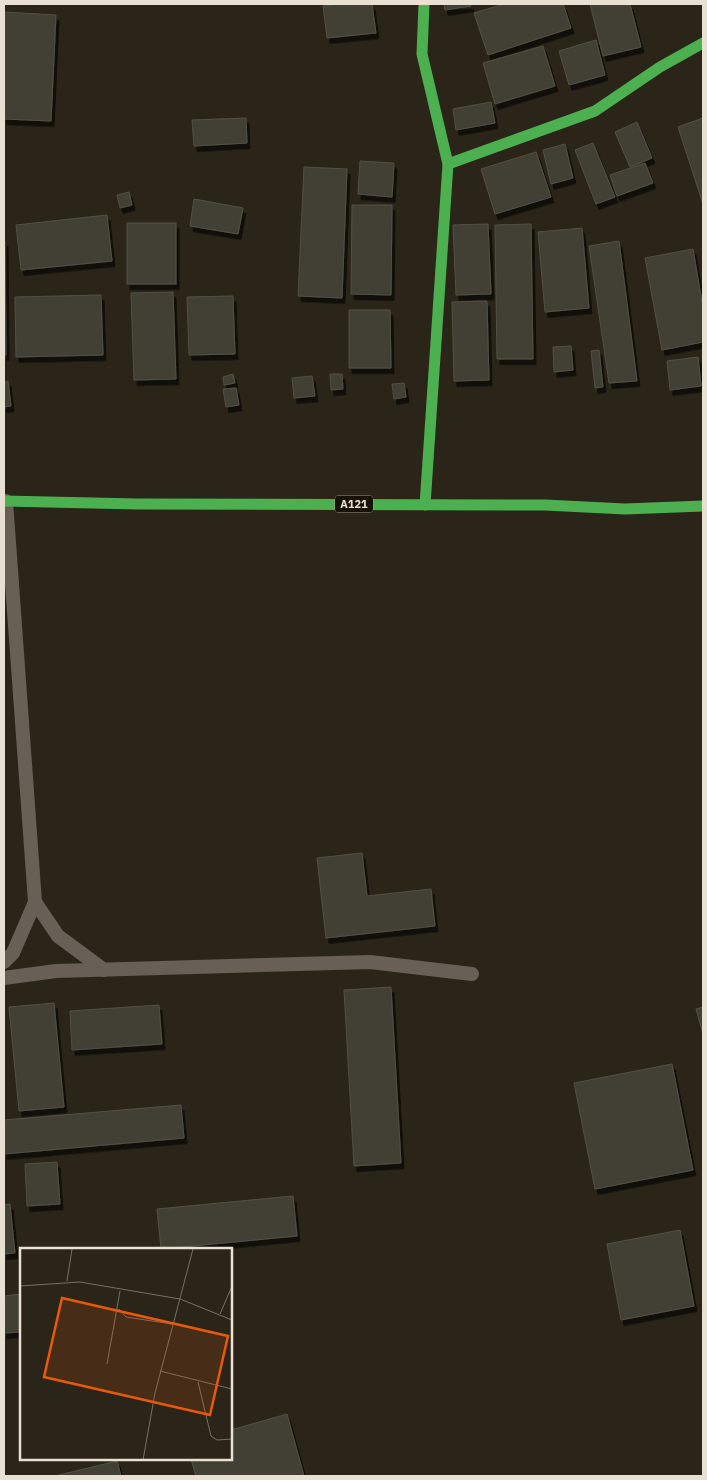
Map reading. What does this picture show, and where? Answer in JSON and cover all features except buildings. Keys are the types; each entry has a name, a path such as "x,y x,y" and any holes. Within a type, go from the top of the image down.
{"street":[{"path":"424,4 422,54 448,164 425,505"},
{"path":"448,164 595,111 660,67 703,43"},
{"name":"A121","path":"5,501 545,505 625,508 703,506"}],"lane":[{"path":"4,962 13,953 35,902 5,501"},
{"path":"35,902 58,936 104,970"},
{"path":"4,978 56,971 370,962 472,974"}],"traffic: fast":[{"path":"424,4 422,54 448,164 425,505"},
{"path":"448,164 595,111 660,67 703,43"},
{"path":"4,501 137,504 545,505 625,509 703,506"}]}
